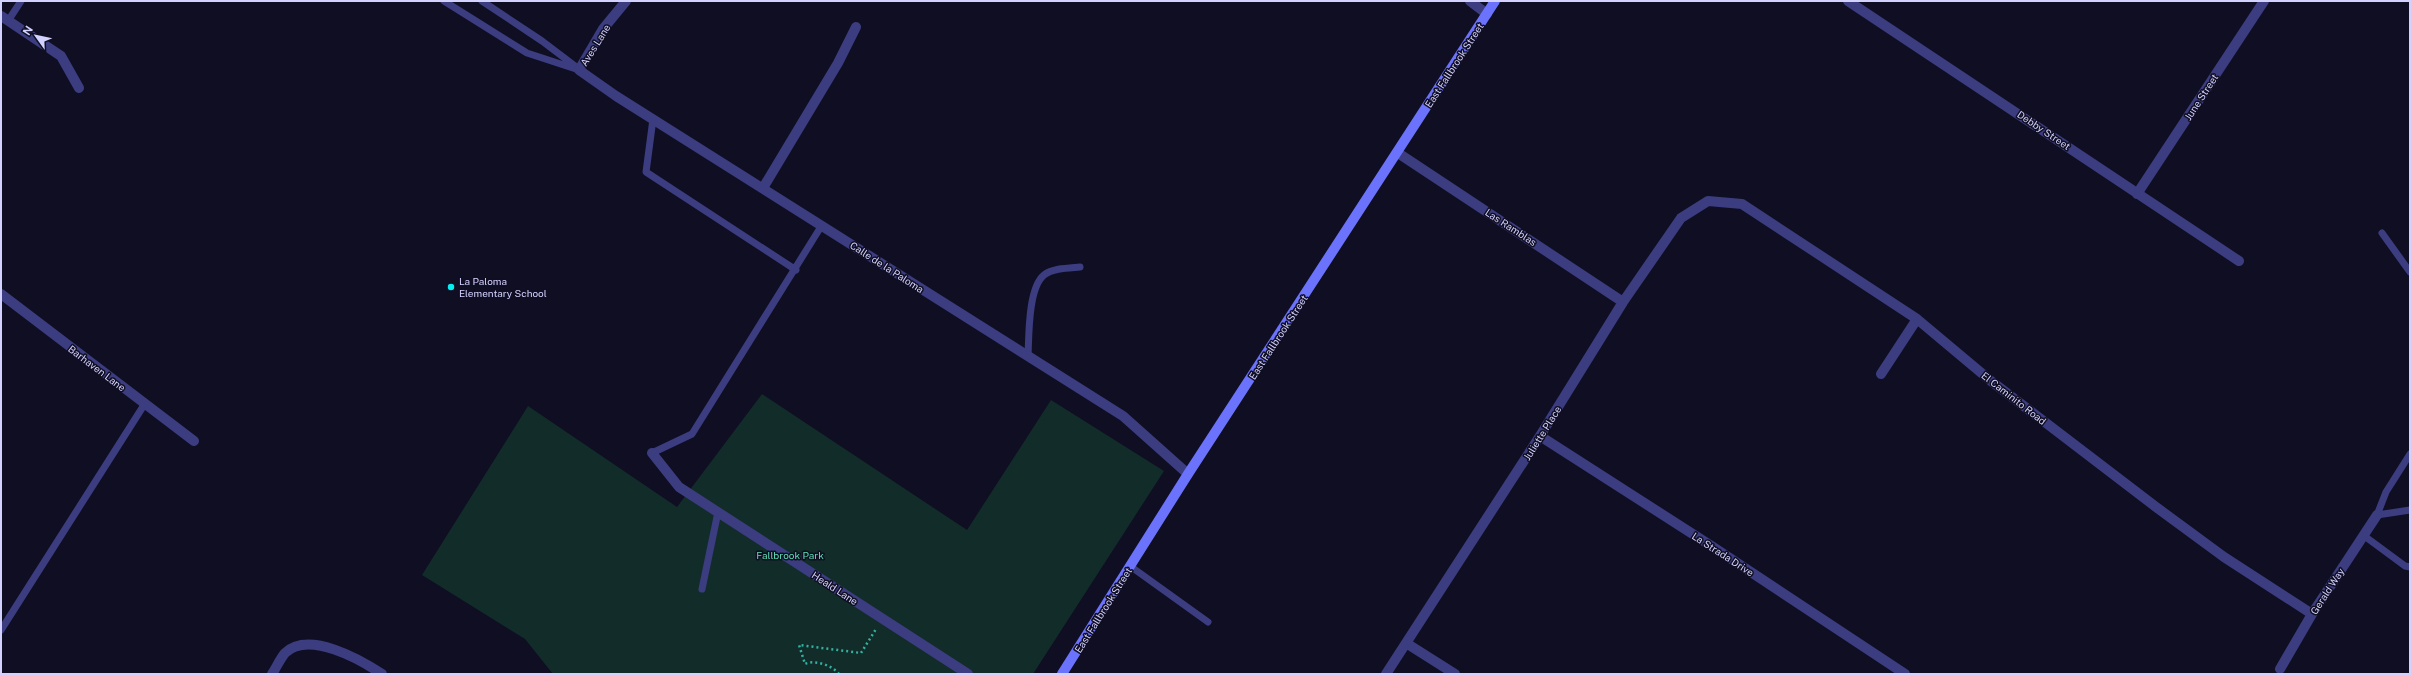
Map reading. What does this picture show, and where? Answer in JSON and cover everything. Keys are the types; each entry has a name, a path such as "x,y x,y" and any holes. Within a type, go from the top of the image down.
{"main road":[{"name":"East Fallbrook Street","path":"1062,674 1188,474 1398,153 1495,1"}],"street":[{"name":"Aves Lane","path":"580,70 603,29 626,1"},
{"path":"1470,1 1487,14"},
{"name":"Debby Street","path":"1848,1 2002,102 2137,194 2239,260"},
{"name":"June Street","path":"2137,194 2264,1"},
{"path":"5,18 61,56 79,88"},
{"path":"763,188 838,63 856,27"},
{"name":"Calle de la Paloma","path":"580,70 616,96 1123,416 1188,474"},
{"name":"Las Ramblas","path":"1398,153 1623,302"},
{"name":"Juliette Place","path":"1386,674 1540,436 1623,302 1682,218 1708,201"},
{"name":"El Caminito Road","path":"1708,201 1742,204 1917,320 1991,380 2156,507 2224,557 2312,614"},
{"name":"Barhaven Lane","path":"1,294 144,405 194,441"},
{"path":"1881,374 1917,320"},
{"name":"La Strada Drive","path":"1540,436 1905,674"},
{"name":"Heald Lane","path":"652,453 679,487 968,674"},
{"name":"Gerald Way","path":"2280,670 2312,614 2377,515"},
{"path":"1406,643 1455,674"},
{"path":"272,674 286,653 299,646 318,645 355,657 382,674"}],"lane":[{"path":"5,18 21,1"},
{"path":"444,1 527,52 580,70"},
{"path":"482,1 542,41 580,70"},
{"path":"653,119 646,172 796,270"},
{"path":"652,453 692,434 796,270 822,225"},
{"path":"2382,233 2410,272"},
{"path":"1028,356 1032,303 1043,276 1050,272 1080,267"},
{"path":"1,630 144,405"},
{"path":"2410,454 2386,492 2377,515 2410,510"},
{"path":"702,589 718,512"},
{"path":"2364,535 2405,566 2410,567"},
{"path":"1130,566 1208,622"}],"path":[{"path":"839,674 834,668 817,663 805,664 799,645 861,653 883,619"}],"green space":[{"name":"Fallbrook Park","path":"762,394 967,530 1051,400 1164,471 1033,674 553,674 525,639 422,575 528,406 677,507"}],"place":[{"name":"La Paloma Elementary School","path":"451,287"}]}
